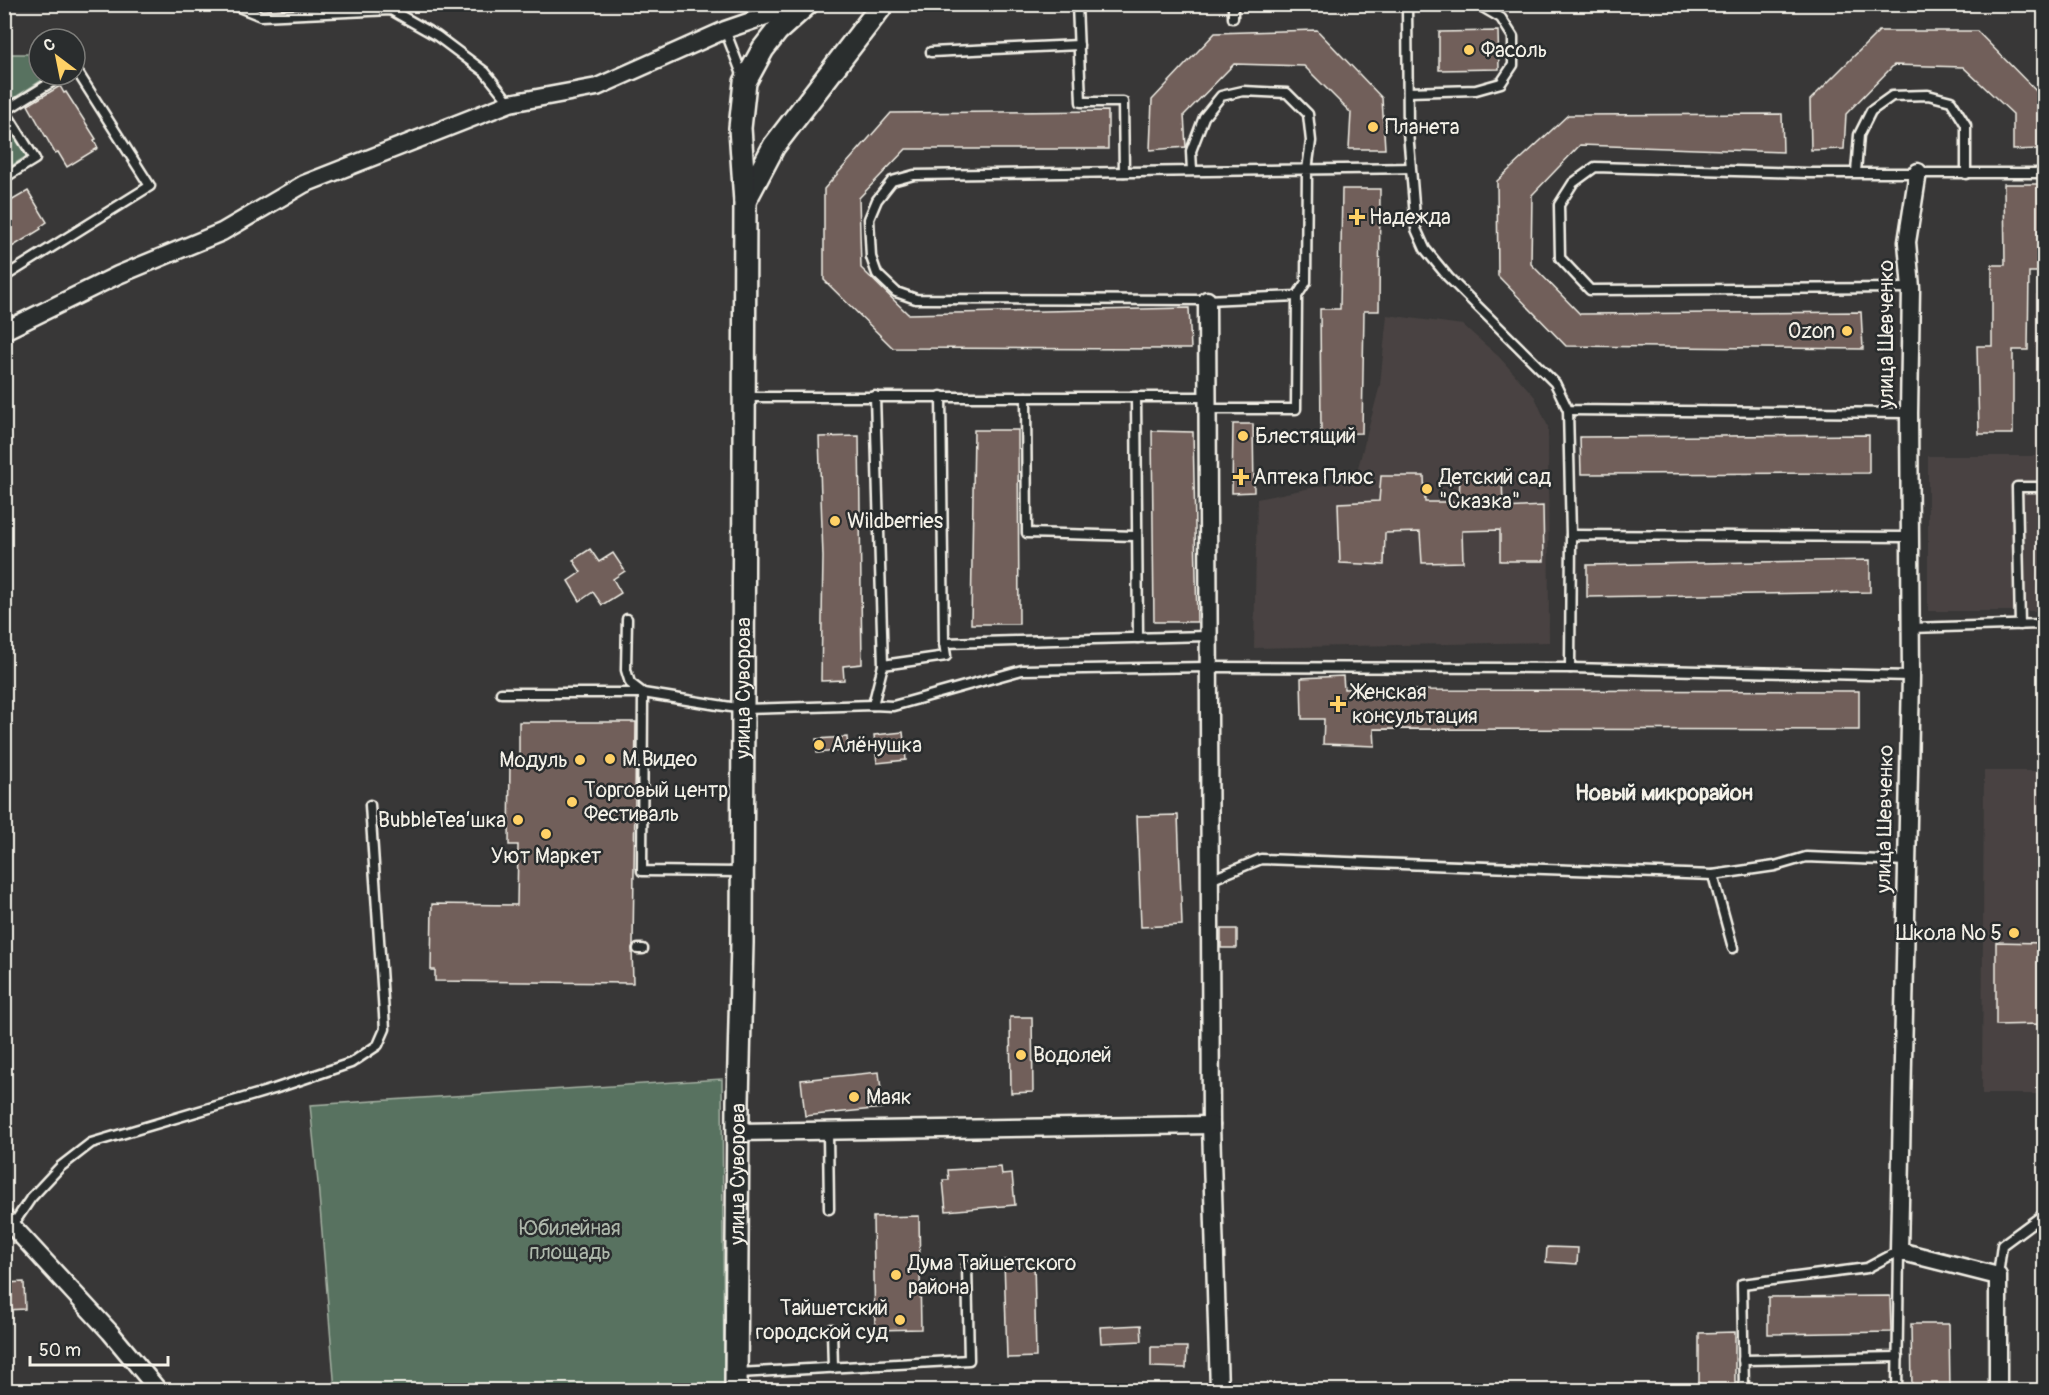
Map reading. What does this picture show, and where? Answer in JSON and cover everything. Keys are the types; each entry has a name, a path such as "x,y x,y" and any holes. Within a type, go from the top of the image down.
{"street":[{"path":"4,331 118,275 222,232 304,184 510,104 597,87 725,30 801,4"},
{"path":"745,82 763,49 777,31 807,4"},
{"path":"745,202 774,146 883,4"},
{"name":"улица Суворова","path":"736,1382 742,872 745,202 740,128 745,82"},
{"name":"улица Шевченко","path":"1899,1251 1911,676 1909,413 1911,288 1907,242 1918,172"},
{"path":"1207,300 1211,1125 1220,1390"},
{"path":"738,1132 1211,1125"},
{"path":"7,1224 110,1332 158,1390"},
{"path":"1899,1251 1998,1276 1998,1390"}],"lane":[{"path":"231,4 261,16 391,10 436,36 485,72 510,104"},
{"path":"1077,4 1081,102 1123,102 1124,172"},
{"path":"1233,4 1233,18"},
{"path":"1407,4 1410,168 1416,229 1425,249 1448,277 1555,383 1568,410 1571,535 1570,668"},
{"path":"1408,92 1476,90 1501,83 1513,65 1513,37 1501,18 1478,4"},
{"path":"725,30 745,82"},
{"path":"932,52 1079,45"},
{"path":"4,178 35,159 5,111 44,87"},
{"path":"4,277 150,186 87,87"},
{"path":"744,397 1136,397 1296,409 1297,296 1306,282 1306,170 1311,141 1308,114 1287,93 1243,91 1221,96 1204,117 1191,151 1192,171"},
{"path":"1856,172 1858,135 1871,111 1892,96 1928,95 1951,101 1966,125 1966,174"},
{"path":"1911,288 1590,290 1560,258 1559,205 1573,183 1595,167 1809,173 2044,173"},
{"path":"1297,296 1207,300 916,299 896,292 877,274 871,256 869,219 877,200 892,181 915,175 1410,168"},
{"path":"873,705 884,665 875,396"},
{"path":"884,665 946,656 941,396"},
{"path":"1026,397 1027,533 1136,536"},
{"path":"1136,397 1138,638"},
{"path":"1568,410 1909,413"},
{"path":"2020,625 2017,488 2044,488"},
{"path":"1571,535 1909,537"},
{"path":"627,619 626,670 630,683 643,693"},
{"path":"1910,628 2044,624"},
{"path":"944,644 1207,636"},
{"path":"501,693 643,693 743,709 893,706 1022,670 1208,667 1570,668 1911,676"},
{"path":"643,693 642,871 742,872"},
{"path":"7,1224 52,1175 91,1143 351,1064 378,1045 385,1029 369,805"},
{"path":"1209,881 1261,859 1713,875 1775,866 1806,856 1907,861"},
{"path":"1713,875 1733,948"},
{"path":"828,1132 829,1209"},
{"path":"1998,1276 2002,1245 2044,1214"},
{"path":"1744,1390 1742,1284 1866,1268 1899,1251 1897,1390"},
{"path":"736,1382 833,1368 969,1360 967,1265"},
{"path":"832,1329 833,1368"},
{"path":"1743,1360 1898,1357"}],"shaded area":[{"path":"2035,294 2044,294 2044,611 1928,611 1928,456 2035,456"},
{"name":"Детский сад \"Сказка\"","path":"1387,315 1463,325 1499,357 1535,397 1548,427 1549,642 1254,648 1257,499 1355,479 1380,385"},
{"name":"Школа № 5","path":"1984,771 2044,771 2044,1094 1982,1094"}],"green space":[{"path":"4,54 27,54 27,87 31,87 5,104"},
{"path":"4,120 27,156 5,170 4,170"},
{"name":"Юбилейная площадь","path":"722,1079 724,1390 335,1390 310,1105"}],"building":[{"path":"1317,30 1382,98 1385,149 1349,149 1351,113 1304,66 1234,64 1184,115 1186,147 1150,150 1152,100 1215,33"},
{"name":"Фасоль","path":"1498,31 1499,69 1439,70 1439,32"},
{"path":"1879,31 1977,31 2044,99 2044,149 2013,150 2013,114 1963,67 1894,65 1846,114 1844,149 1811,150 1810,100"},
{"path":"61,87 96,139 94,140 98,148 67,167 58,152 55,153 28,105"},
{"path":"1108,111 1108,149 906,149 859,198 861,268 908,314 1189,308 1191,349 893,348 824,280 824,189 891,113"},
{"path":"1782,114 1783,152 1580,145 1532,195 1531,264 1580,314 1861,312 1863,349 1566,346 1498,276 1497,181 1568,115"},
{"path":"2004,184 2040,184 2041,272 2029,272 2028,350 2013,350 2013,434 1979,434 1977,346 1992,346 1992,265 2005,265"},
{"path":"1342,189 1380,189 1379,311 1364,311 1362,433 1321,434 1320,309 1340,309"},
{"path":"28,191 47,222 40,227 41,229 4,252 4,205"},
{"path":"1233,424 1253,424 1254,492 1232,493"},
{"path":"974,430 1018,430 1019,624 971,624"},
{"path":"1152,431 1193,432 1197,622 1154,622"},
{"path":"1869,435 1869,473 1581,474 1580,437"},
{"path":"859,436 862,664 843,666 844,680 821,681 823,557 819,437"},
{"path":"1381,476 1424,476 1425,502 1459,502 1460,476 1502,476 1503,508 1543,506 1544,561 1500,561 1500,530 1462,531 1463,562 1422,563 1420,532 1385,533 1384,565 1340,563 1338,503 1379,501"},
{"path":"590,549 599,562 613,553 625,571 613,579 621,593 602,605 593,592 580,601 568,581 581,572 573,560"},
{"path":"1870,560 1870,592 1587,597 1587,565"},
{"path":"1343,676 1344,689 1374,688 1374,690 1859,691 1859,730 1374,729 1375,746 1323,744 1324,719 1302,719 1301,678"},
{"path":"519,722 636,722 633,983 435,981 435,970 431,970 432,904 517,905 518,845 509,845 510,760 519,758"},
{"path":"903,732 906,760 877,763 874,735"},
{"path":"847,737 848,750 817,753 816,739"},
{"path":"1178,815 1182,925 1141,927 1137,816"},
{"path":"1221,929 1237,929 1237,948 1221,948"},
{"path":"1996,942 2044,943 2044,1024 1996,1025"},
{"name":"Водолей","path":"1010,1017 1032,1017 1033,1092 1011,1093"},
{"path":"879,1072 883,1108 805,1116 801,1080"},
{"path":"1001,1167 1002,1175 1012,1174 1015,1205 946,1211 943,1180 949,1180 948,1170"},
{"path":"919,1216 921,1329 875,1330 873,1217"},
{"path":"1547,1247 1578,1248 1577,1264 1546,1262"},
{"path":"1034,1259 1036,1357 1007,1358 1004,1260"},
{"path":"24,1282 25,1309 6,1310 4,1283"},
{"path":"1890,1296 1891,1332 1768,1334 1768,1297"},
{"path":"1911,1324 1949,1324 1950,1390 1912,1390"},
{"path":"1141,1325 1142,1341 1101,1343 1100,1327"},
{"path":"1735,1332 1735,1390 1699,1390 1699,1333"},
{"path":"1151,1347 1187,1347 1186,1368 1151,1367"}],"place":[{"name":"Фасоль","path":"1469,50"},
{"name":"Планета","path":"1373,127"},
{"name":"Надежда","path":"1357,217"},
{"name":"Ozon","path":"1847,331"},
{"name":"Блестящий","path":"1243,436"},
{"name":"Аптека Плюс","path":"1241,477"},
{"name":"Детский сад \"Сказка\"","path":"1427,489"},
{"name":"Wildberries","path":"835,521"},
{"name":"Женская консультация","path":"1338,704"},
{"name":"Алёнушка","path":"819,745"},
{"name":"М.Видео","path":"610,759"},
{"name":"Модуль","path":"580,760"},
{"name":"Торговый центр Фестиваль","path":"572,802"},
{"name":"BubbleTea’шка","path":"518,820"},
{"name":"Уют Маркет","path":"546,834"},
{"name":"Школа № 5","path":"2014,933"},
{"name":"Водолей","path":"1021,1055"},
{"name":"Маяк","path":"854,1097"},
{"name":"Дума Тайшетского района","path":"896,1275"},
{"name":"Тайшетский городской суд","path":"900,1320"}],"district":[{"name":"Новый микрорайон","path":"1664,793"}]}
